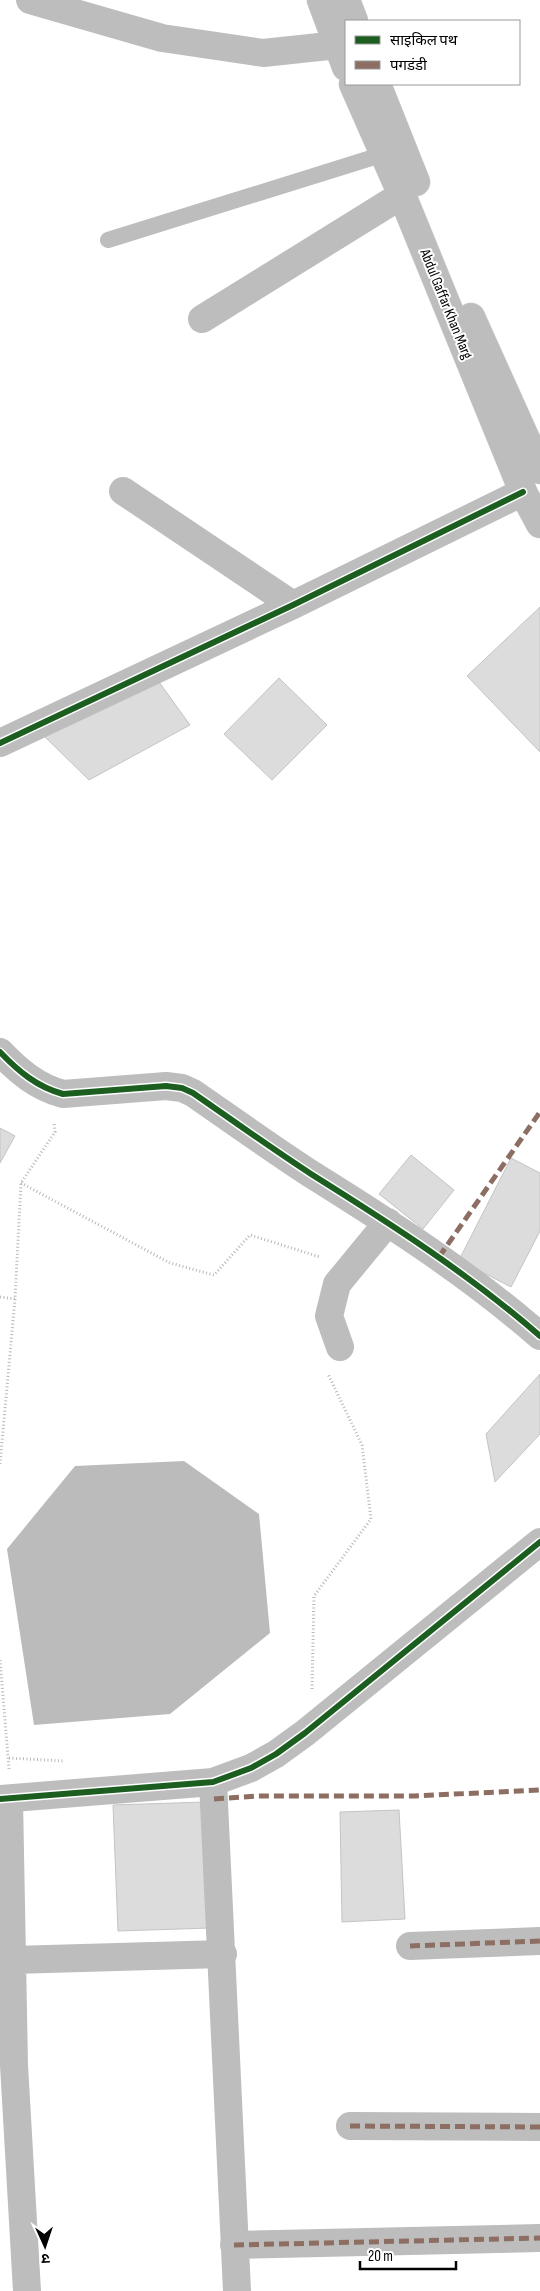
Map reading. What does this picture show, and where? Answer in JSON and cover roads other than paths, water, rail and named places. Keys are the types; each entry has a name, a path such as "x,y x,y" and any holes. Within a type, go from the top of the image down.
{"street":[{"path":"30,0 162,38 263,54 342,56 321,0"},
{"path":"346,0 354,20"},
{"name":"Abdul Gaffar Khan Marg","path":"353,85 402,195 523,492 540,524"},
{"name":"Abdul Gaffar Khan Marg","path":"377,85 461,295 540,470"},
{"path":"202,319 402,195"},
{"path":"123,491 293,605"},
{"path":"0,743 293,605 523,492"},
{"path":"0,1052 33,1082 48,1090 63,1094 150,1087 182,1088 388,1222 480,1287 540,1336"},
{"path":"340,1347 329,1316 337,1284 388,1222"},
{"path":"27,2291 14,2065 12,1960 4,1799 213,1782 250,1768 276,1754 305,1733 540,1542"},
{"path":"213,1782 237,2291"},
{"path":"410,1946 540,1941"},
{"path":"12,1960 222,1954"},
{"path":"350,2126 540,2127"},
{"path":"234,2244 540,2238"}],"lane":[{"path":"108,240 384,154"}]}
